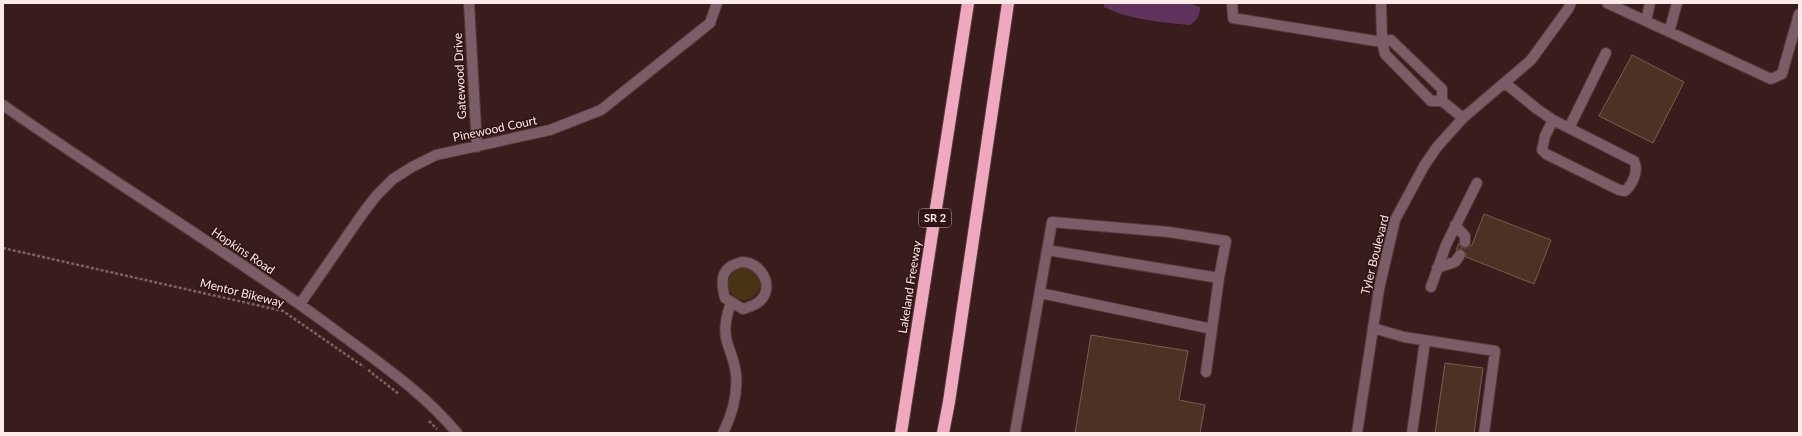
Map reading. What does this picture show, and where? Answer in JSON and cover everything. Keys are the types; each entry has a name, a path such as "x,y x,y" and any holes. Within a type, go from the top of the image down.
{"highway":[{"name":"Lakeland Freeway","path":"901,433 968,3"},
{"path":"943,433 949,402 1008,3"}],"street":[{"name":"Gatewood Drive","path":"469,3 477,147"},
{"name":"Pinewood Court","path":"300,304 362,213 393,179 436,155 550,130 601,110 710,23 717,3"},
{"path":"1232,3 1233,18 1382,42 1391,40 1442,89 1442,101"},
{"path":"1381,3 1382,42 1385,54 1431,101 1442,101 1463,118"},
{"name":"Tyler Boulevard","path":"1357,433 1379,289 1395,220 1424,166 1463,118 1531,60 1571,3"},
{"path":"1607,3 1771,79 1782,74 1799,14"},
{"path":"1646,21 1650,3"},
{"path":"1669,32 1677,3"},
{"path":"1569,128 1606,53"},
{"path":"1505,83 1553,120 1634,161 1637,166 1637,171 1628,188 1625,191 1619,190 1546,154 1542,150 1545,136 1553,120"},
{"name":"Hopkins Road","path":"3,105 300,304 424,398 443,416 457,433"},
{"path":"1431,287 1437,268 1455,225 1476,183"},
{"path":"1015,433 1052,222 1169,232 1226,241 1219,278 1206,372"},
{"path":"1455,225 1465,236 1465,242"},
{"path":"1047,250 1219,278"},
{"path":"1437,268 1455,262 1460,255"},
{"path":"750,262 757,266 766,277 766,293 761,300 743,309 731,302 725,298 722,286 723,276 728,267 734,264 750,262"},
{"path":"1040,294 1212,329"},
{"path":"723,433 730,420 736,396 736,373 726,335 726,321 731,302"},
{"path":"1373,328 1404,337 1495,352 1484,433"},
{"path":"1412,433 1425,341"}],"path":[{"name":"Mentor Bikeway","path":"3,248 283,311 365,368 404,398"},
{"path":"425,417 440,433"}],"shaded area":[{"path":"1104,3 1190,3 1200,7 1200,10 1198,18 1190,25 1135,18 1104,7"},
{"path":"741,268 747,268 757,275 760,284 759,290 753,297 747,300 741,300 731,293 728,287 728,281 735,271"}],"building":[{"path":"1632,55 1684,82 1653,143 1599,116"},
{"path":"1484,214 1551,240 1534,284 1466,257 1466,253 1463,250 1456,250 1459,243 1461,247 1465,248 1472,245"},
{"path":"1091,335 1188,351 1179,400 1205,405 1200,433 1075,433"},
{"path":"1445,363 1483,368 1474,433 1435,433"}]}
